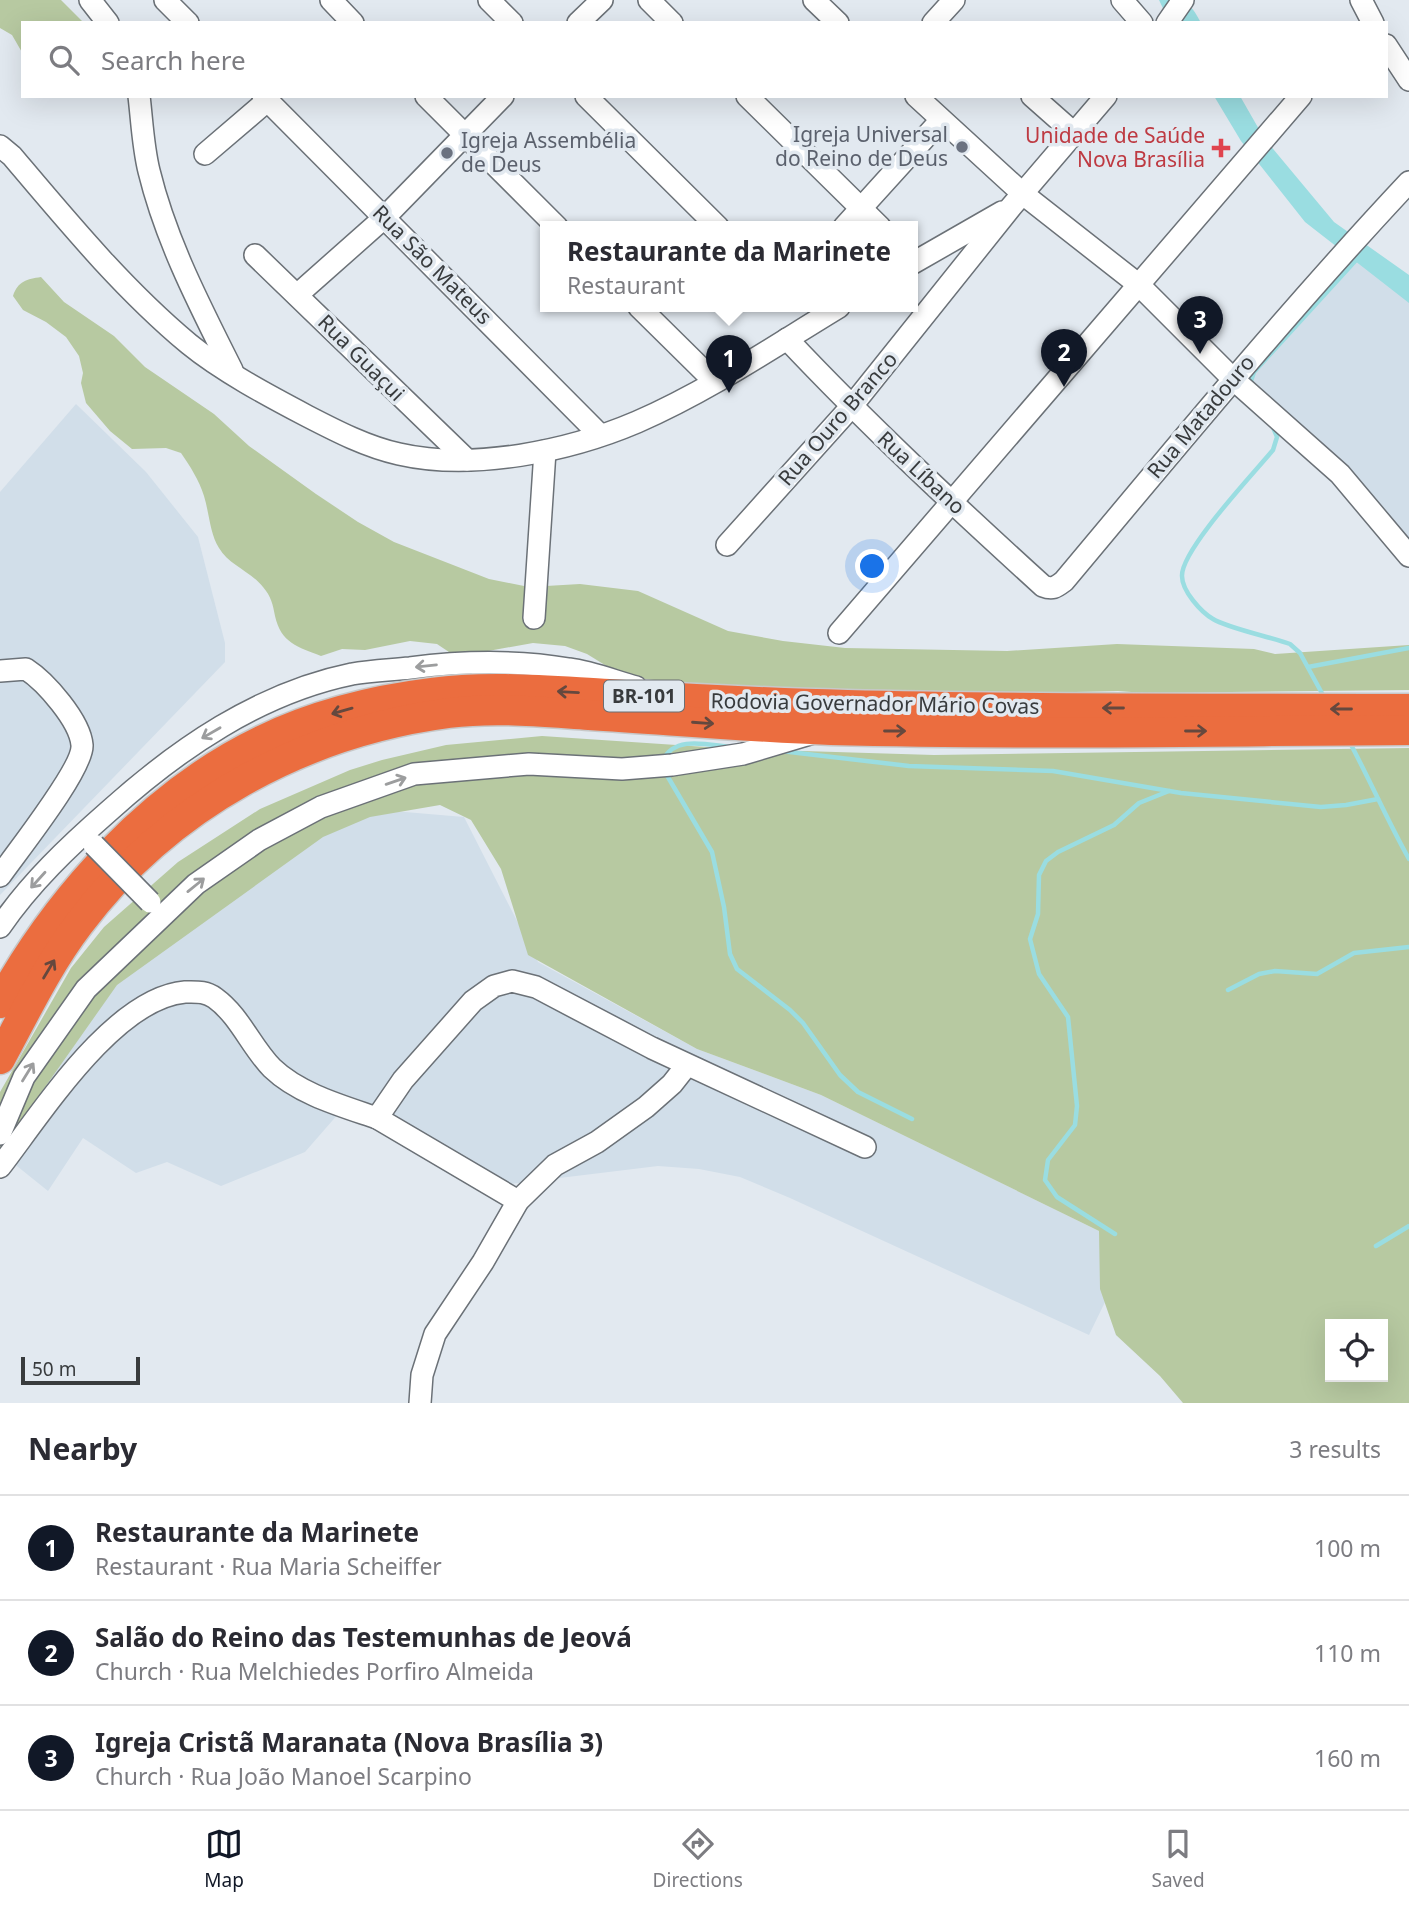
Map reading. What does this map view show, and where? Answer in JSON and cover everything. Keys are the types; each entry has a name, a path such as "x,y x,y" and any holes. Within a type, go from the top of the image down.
{"highway":[{"name":"Rodovia Governador Mário Covas","path":"0,1003 48,925 93,870 168,800 261,741 327,715 361,706 436,692 508,690 752,702 1009,708 1409,709"},
{"name":"Rodovia Governador Mário Covas","path":"0,1059 59,952 79,924 122,873 172,828 198,808 251,776 308,749 367,730 461,713 533,712 827,729 1103,732 1409,730"}],"street":[{"path":"90,0 106,21"},
{"path":"165,0 186,21"},
{"path":"331,0 352,21"},
{"path":"489,0 510,21"},
{"path":"580,21 601,0"},
{"path":"649,0 670,21"},
{"path":"814,0 836,21"},
{"path":"1122,0 1140,21"},
{"path":"1168,21 1180,2"},
{"path":"1388,48 1409,80"},
{"path":"139,98 148,170 192,292 233,373"},
{"path":"205,154 265,98"},
{"name":"Rua São Mateus","path":"265,98 385,216 599,435"},
{"path":"428,98 551,221"},
{"path":"297,295 385,216 501,98"},
{"path":"588,98 712,221"},
{"path":"749,98 874,221"},
{"path":"918,98 1017,201 1139,285 1233,379 1340,474 1409,556"},
{"path":"1034,98 1075,134"},
{"name":"Rua Ouro Branco","path":"727,545 851,407 1017,201 1104,98"},
{"path":"839,632 1299,98"},
{"path":"850,221 942,120"},
{"path":"0,146 12,156 73,228 192,346 289,406 340,433 398,454 467,460 515,456 545,451 599,435 635,423 714,381 831,312"},
{"name":"Rua Matadouro","path":"1064,581 1233,379 1409,181"},
{"path":"918,259 1017,201"},
{"name":"Rua Guaçui","path":"255,255 467,460"},
{"path":"644,312 714,381"},
{"path":"803,312 813,323"},
{"name":"Rua Líbano","path":"787,339 851,407 1043,586 1056,588 1064,581"},
{"path":"534,618 545,451"},
{"path":"0,927 12,908 88,839 140,783 193,743 252,709 319,684 352,674 459,662 520,663 573,669 677,698"},
{"path":"0,671 26,668 40,678 76,729 83,747 76,768 0,876"},
{"name":"Rodovia Governador Mário Covas","path":"0,1134 24,1077 86,989 156,908 259,840 321,807 414,774 529,764 622,769 672,765 743,754 827,729"},
{"path":"88,839 156,908"},
{"path":"377,1118 403,1080 473,1001 494,986 512,981 536,987 687,1065 865,1147"},
{"path":"0,1167 72,1073 112,1029 145,1005 175,993 201,991 214,997 272,1068 289,1082 322,1098 377,1118 518,1201"},
{"path":"420,1403 422,1375 435,1334 483,1262 518,1201 555,1165 597,1142 646,1107 672,1084 687,1065"}],"shaded area":[{"path":"1357,240 1409,282 1409,544 1241,374"},
{"path":"76,404 146,472 198,537 225,643 225,662 0,895 0,492"},
{"path":"358,808 464,817 538,962 697,1049 821,1095 1099,1231 1105,1302 1089,1335 790,1198 740,1177 699,1169 658,1166 501,1185 414,1135 339,1113 305,1152 221,1186 167,1162 136,1173 83,1138 48,1191 2,1154 72,1021 172,914"}],"green space":[{"path":"0,0 61,0 82,21 21,21 21,51 12,35 0,28"},
{"path":"41,277 64,302 114,336 145,367 214,414 249,446 316,494 394,542 489,579 529,587 580,584 638,591 728,631 845,648 1007,651 1117,644 1254,649 1275,654 1409,645 1409,690 1032,693 813,690 645,679 613,670 587,654 565,646 533,643 477,653 452,654 437,644 410,641 365,650 342,649 321,656 298,647 286,638 278,625 266,590 223,554 214,536 202,490 181,453 166,448 132,449 110,431 86,403 79,356 66,337 23,310 13,296 24,282"},
{"path":"542,736 736,749 934,755 1409,748 1409,1403 1183,1403 1160,1376 1116,1335 1100,1289 1099,1231 821,1095 697,1049 528,955 501,869 471,820 440,805 370,817 323,837 117,985 0,1151 0,1092 71,968 104,927 178,862 260,809 350,770 446,745"}],"water":[{"path":"1159,0 1185,3 1200,21 1169,21"},
{"path":"1215,98 1241,98 1264,138 1334,222 1409,275 1409,303 1305,222 1241,141"}],"waterway":[{"path":"1250,384 1254,372 1357,259"},
{"path":"1272,425 1277,437 1273,450 1205,531 1185,564 1183,582 1193,600 1213,619 1290,644 1300,653 1324,697"},
{"path":"1308,667 1409,648"},
{"path":"1349,741 1409,859"},
{"path":"663,760 668,752 684,744 731,747"},
{"path":"781,751 909,766 1053,771 1181,793 1321,807 1378,799"},
{"path":"665,772 712,852 724,907 730,954 737,969 803,1023 840,1075 858,1092 912,1119"},
{"path":"1115,1234 1057,1197 1045,1180 1048,1160 1075,1125 1077,1106 1068,1017 1039,974 1030,939 1038,914 1039,875 1046,861 1058,852 1114,825 1139,803 1169,791"},
{"path":"1228,990 1259,974 1275,971 1317,974 1354,953 1409,947"},
{"path":"1376,1246 1409,1226"}],"place":[{"name":"Igreja Universal do Reino de Deus","path":"962,147"},
{"name":"Unidade de Saúde Nova Brasília","path":"1221,148"},
{"name":"Igreja Assembélia de Deus","path":"447,153"},
{"name":"Igreja Cristã Maranata (Nova Brasília 3)","path":"1200,354"},
{"name":"Salão do Reino das Testemunhas de Jeová","path":"1064,387"},
{"name":"Restaurante da Marinete","path":"729,393"}]}
